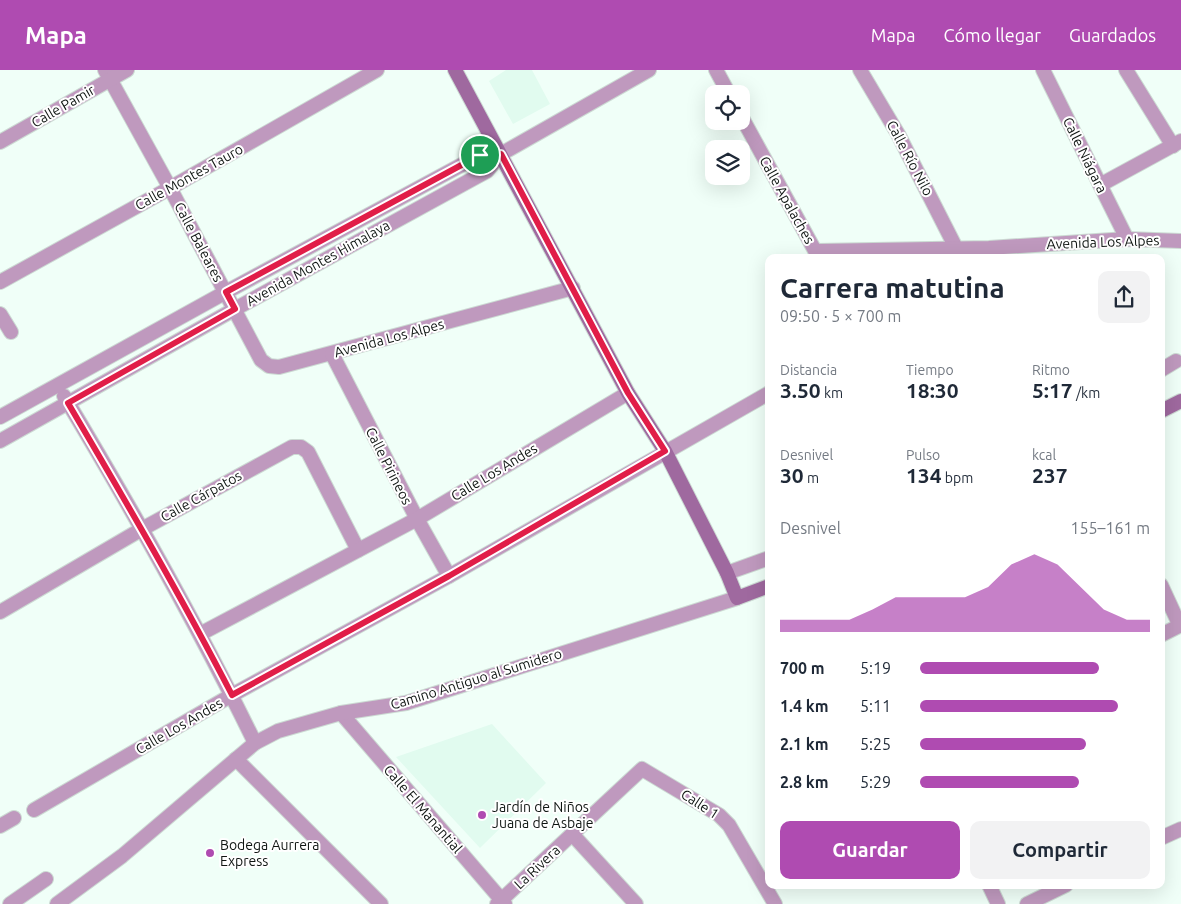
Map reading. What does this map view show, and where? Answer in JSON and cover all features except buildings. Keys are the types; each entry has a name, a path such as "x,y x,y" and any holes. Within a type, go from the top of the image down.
{"main road":[{"path":"456,70 628,393 665,451 727,573 737,598"},
{"path":"1165,408 1181,401"},
{"name":"Camino Antiguo al Sumidero","path":"737,598 765,588"}],"street":[{"name":"Calle Pamir","path":"0,142 107,75 127,70"},
{"name":"Calle Montes Tauro","path":"0,282 377,70"},
{"name":"Avenida Montes Himalaya","path":"0,441 487,171 501,154 650,70"},
{"path":"716,70 724,85"},
{"name":"Calle Río Nilo","path":"860,70 898,134 956,248"},
{"name":"Calle Niágara","path":"1043,70 1127,239"},
{"path":"1100,185 1177,144 1126,70"},
{"name":"Calle Baleares","path":"107,75 235,309"},
{"name":"Calle Apalaches","path":"749,130 818,254"},
{"name":"Avenida Montes Himalaya","path":"0,417 480,155 501,154"},
{"name":"Avenida Los Alpes","path":"818,254 956,248 986,252 1027,252 1127,239 1181,241"},
{"name":"Avenida Los Alpes","path":"235,309 261,360 269,366 279,367 573,288"},
{"path":"0,314 10,332"},
{"name":"Calle Pirineos","path":"332,354 417,519 449,576"},
{"path":"1165,368 1176,361"},
{"path":"57,385 142,529 200,634 255,743"},
{"name":"Calle Los Andes","path":"200,634 417,519 628,393"},
{"name":"Calle Los Andes","path":"34,810 232,695 449,576 765,395"},
{"name":"Calle Cárpatos","path":"0,612 142,529 292,446 301,446 308,452 358,550"},
{"path":"727,573 765,559"},
{"path":"1165,594 1180,626 1165,633"},
{"name":"Camino Antiguo al Sumidero","path":"65,902 255,743 278,731 341,713 406,703 737,598"},
{"name":"Calle El Manantial","path":"341,713 501,903"},
{"path":"236,759 381,904"},
{"name":"La Rivera","path":"501,903 642,769"},
{"name":"Calle 1","path":"642,769 719,815 729,825 765,886"},
{"path":"0,826 14,818"},
{"path":"1165,836 1181,829"},
{"path":"572,834 636,904"},
{"path":"10,904 46,879"},
{"name":"Calle 1","path":"767,889 776,904"},
{"path":"991,889 998,904"},
{"path":"1028,904 1058,889"}],"shaded area":[{"path":"506,70 532,70 550,104 513,124 489,81"},
{"name":"Jardín de Niños Juana de Asbaje","path":"492,724 546,783 480,848 396,757"}],"place":[{"name":"Jardín de Niños Juana de Asbaje","path":"482,815"},
{"name":"Bodega Aurrera Express","path":"210,853"}],"route":[{"path":"501,154 628,393 665,451 449,576 232,695 142,529 68,403 235,309 226,292 480,155 501,154"}]}
